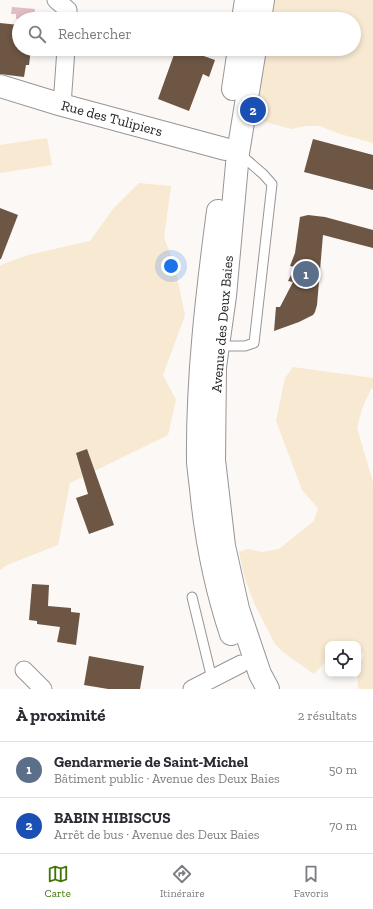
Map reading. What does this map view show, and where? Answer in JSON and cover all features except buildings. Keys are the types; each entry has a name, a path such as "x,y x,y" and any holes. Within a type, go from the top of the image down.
{"main road":[{"path":"244,12 246,0"},
{"path":"261,12 263,0"},
{"name":"Avenue des Deux Baies","path":"239,56 224,296 215,367 214,460 224,546 238,609 260,674 268,689"},
{"name":"Avenue des Deux Baies","path":"253,56 232,151 222,182 208,289 199,392 198,463 204,518 220,601 241,664 253,689"},
{"name":"Rue des Tulipiers","path":"0,86 62,105 232,151"}],"street":[{"path":"56,0 68,10 68,12"},
{"path":"62,105 66,56"},
{"path":"192,689 241,664"},
{"path":"24,670 43,689"}],"lane":[{"path":"218,346 245,346 254,343 272,184 263,174 232,151"},
{"path":"192,597 212,679"}],"shaded area":[{"path":"273,0 373,0 373,143 340,134 320,126 306,126 291,129 255,119 265,56 361,56 361,12 271,12"},
{"path":"12,7 35,9 35,12 12,12 11,14"},
{"path":"47,138 52,165 0,173 0,145"},
{"path":"139,183 171,186 164,238 174,263 185,315 163,375 176,400 168,435 70,483 58,545 7,565 0,570 0,266 28,255 90,241 113,209"},
{"path":"293,367 373,378 373,388 371,389 362,409 357,428 373,482 373,689 359,689 358,685 358,677 361,677 361,664 364,654 361,652 361,641 325,641 325,662 314,674 284,653 275,644 254,603 244,576 239,552 248,549 262,552 279,549 314,521 318,508 302,490 276,421 285,378"}],"place":[{"name":"BABIN HIBISCUS","path":"253,110"},
{"name":"Gendarmerie de Saint-Michel","path":"306,274"}]}
